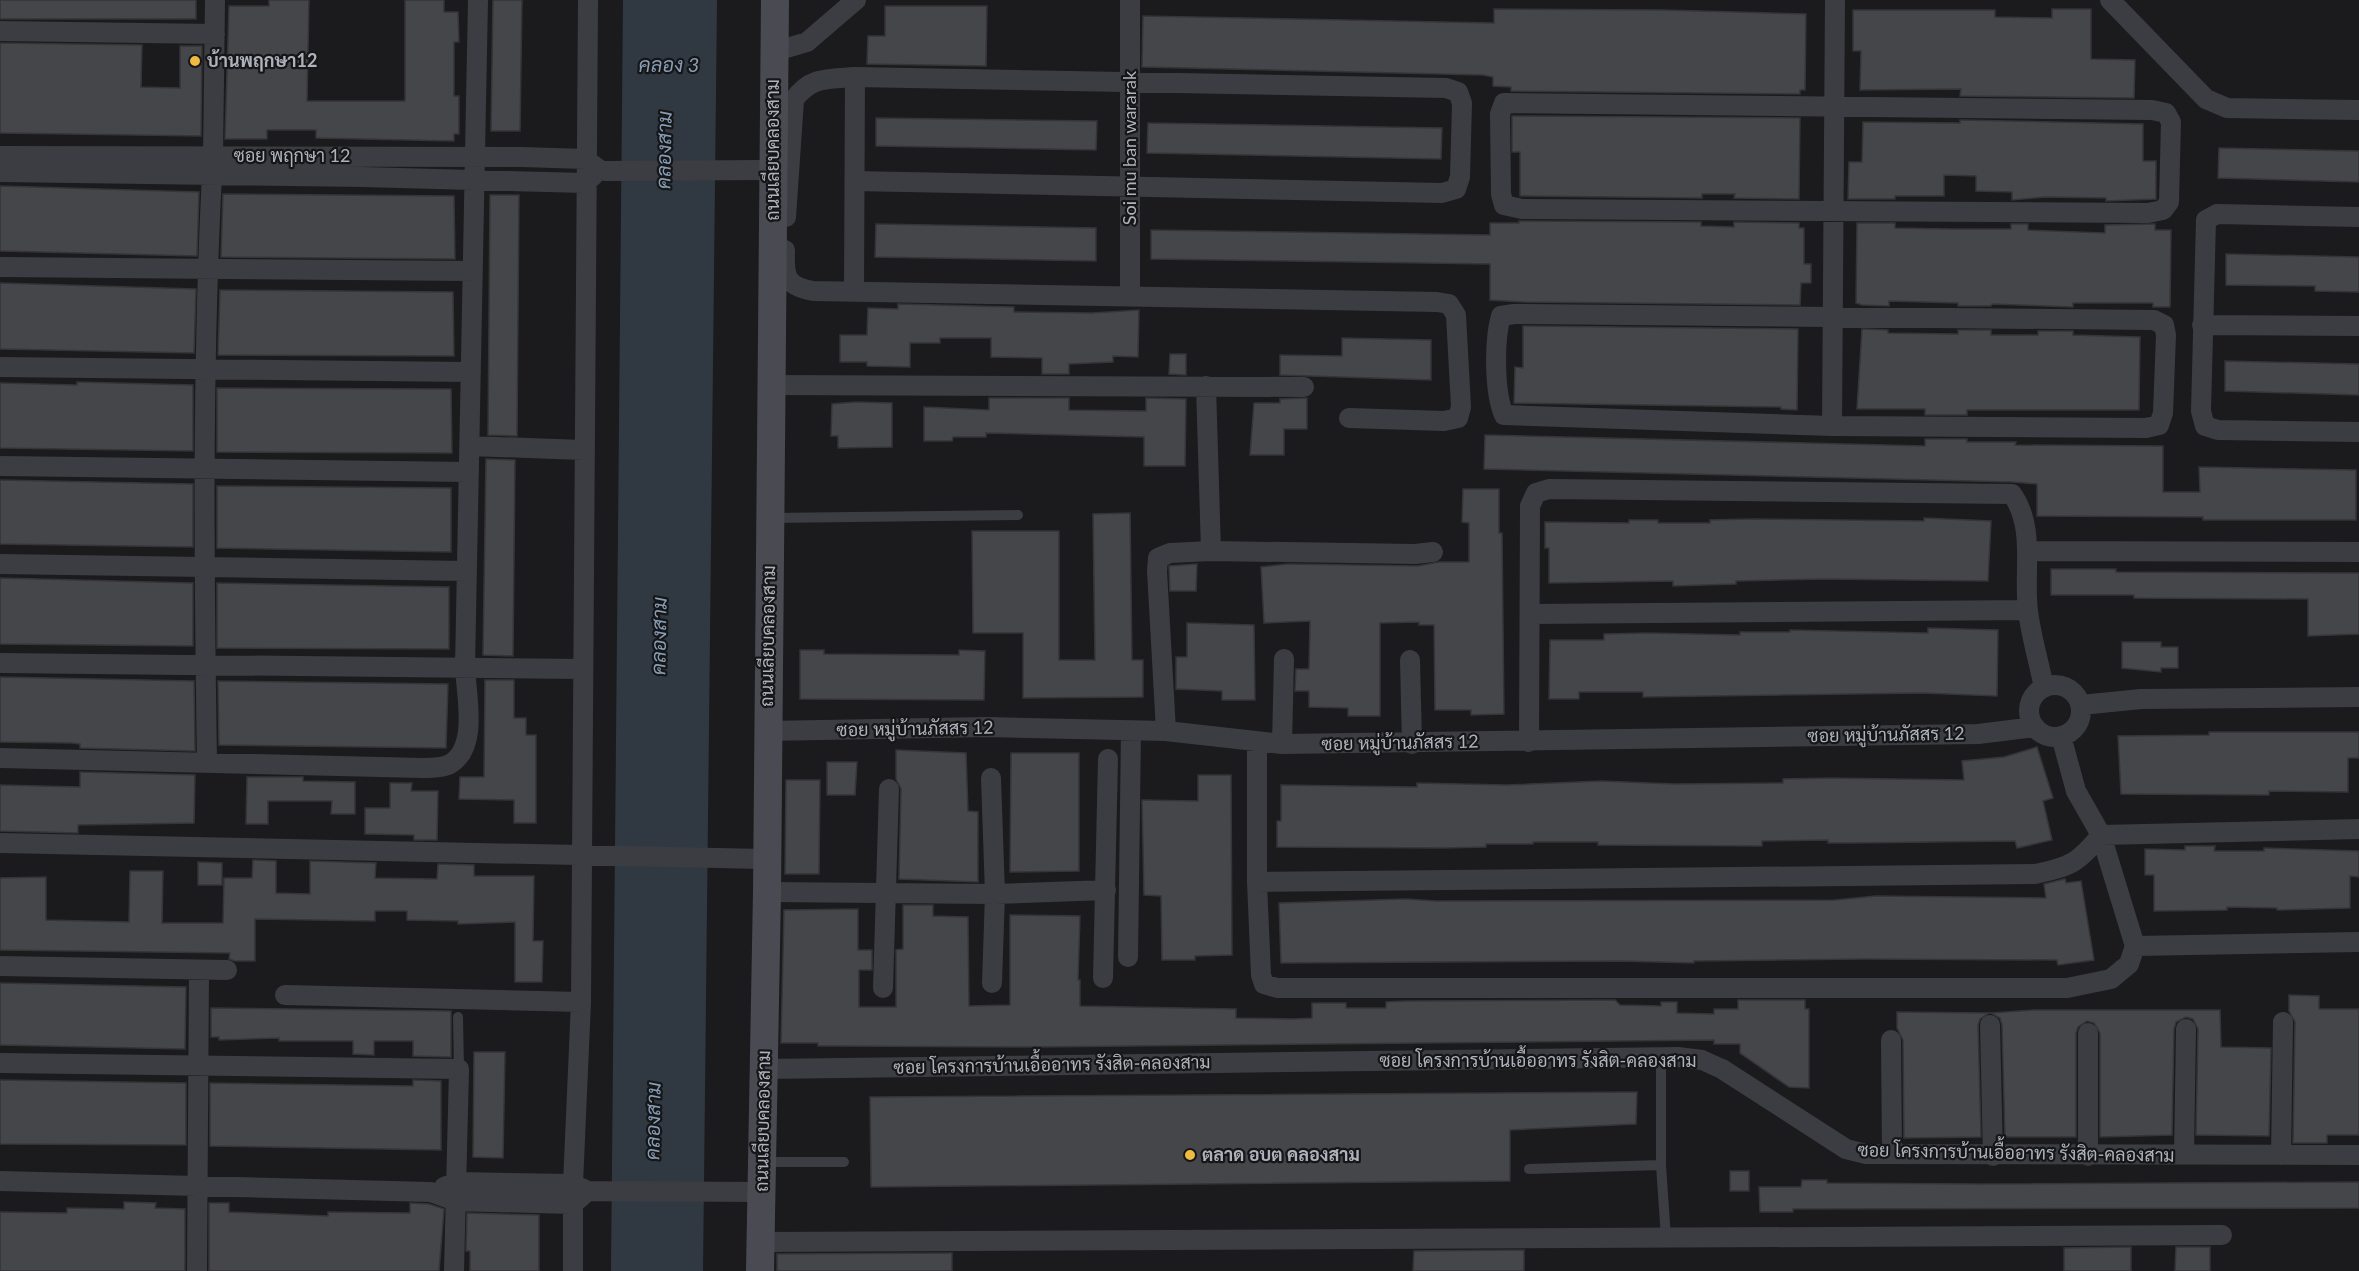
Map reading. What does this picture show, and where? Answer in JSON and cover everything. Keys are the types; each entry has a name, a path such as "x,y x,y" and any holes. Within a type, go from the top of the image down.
{"main road":[{"name":"ถนนเลียบคลองสาม","path":"760,1271 767,892 766,730 771,518 770,385 775,0"}],"street":[{"path":"207,763 204,468 208,269 213,165 215,0"},
{"path":"0,758 423,768 448,766 463,754 468,736 465,667 477,181 478,0"},
{"path":"573,1271 582,1193 581,1002 592,856 583,669 584,450 594,171 588,0"},
{"path":"774,56 780,50 807,42 856,0"},
{"name":"Soi mu ban wararak","path":"1130,0 1130,297"},
{"path":"1832,426 1835,0"},
{"path":"2110,0 2206,99 2227,108 2359,110"},
{"path":"0,31 215,34"},
{"path":"854,290 855,77"},
{"path":"855,181 1442,193 1456,189 1460,177 1462,103 1458,92 1446,88 855,77 820,79 802,87 794,99 784,261 790,282 798,288 1449,304 1456,315 1461,407 1458,418 1444,421 1349,418"},
{"path":"1504,103 2152,110 2166,113 2171,122 2169,202 2163,210 2148,213 1834,209 1522,209 1504,205 1501,194 1500,114 1504,103"},
{"name":"ซอย พฤกษา 12","path":"0,156 213,165 477,157 594,171 774,170"},
{"path":"0,172 213,165 477,181 594,171"},
{"path":"2359,217 2217,214 2206,220 2201,411 2205,426 2218,430 2359,432"},
{"path":"0,267 473,272"},
{"path":"1514,314 1832,318 2154,320 2164,325 2166,335 2163,413 2159,425 2146,428 1832,426 1504,415 1498,402 1497,329 1501,316 1514,314"},
{"path":"2202,325 2359,326"},
{"path":"0,367 471,372"},
{"path":"770,385 1304,387"},
{"path":"1206,386 1211,551"},
{"path":"470,446 584,450"},
{"path":"0,466 469,472"},
{"path":"1529,742 1530,506 1536,493 1549,489 2012,494 2020,506 2028,551 2028,610 2044,688"},
{"path":"1166,731 1158,558 1170,553 1211,551 1416,554 1433,552"},
{"path":"2028,551 2359,552"},
{"path":"0,564 467,571"},
{"path":"1530,614 2028,610"},
{"path":"1282,744 1284,659"},
{"path":"1410,660 1412,744"},
{"path":"0,663 583,669"},
{"path":"2055,685 2067,687 2076,694 2081,705 2077,725 2070,732 2051,737 2035,727 2030,717 2030,705 2035,694 2044,688 2055,685"},
{"path":"2081,705 2141,699 2359,697"},
{"name":"ซอย หมู่บ้านภัสสร 12","path":"766,730 987,727 1166,731 1257,743 1412,744 1978,734 2035,727"},
{"path":"1128,957 1131,731"},
{"path":"1257,743 1257,882 1261,975 1264,984 1277,988 2067,988 2111,979 2129,964 2134,945 2101,835 2076,791 2061,736"},
{"path":"1103,978 1108,759"},
{"path":"991,778 995,894 992,983"},
{"path":"883,988 884,894 889,789"},
{"path":"1257,882 2035,874 2060,869 2081,859 2101,835 2359,829"},
{"path":"0,843 721,860 767,859"},
{"path":"767,892 995,894 1106,890"},
{"path":"2134,945 2359,942"},
{"path":"0,966 227,970"},
{"path":"197,1271 199,970"},
{"path":"285,995 581,1002"},
{"path":"2281,1155 2283,1022"},
{"path":"1990,1025 1994,1156"},
{"path":"2184,1155 2186,1029"},
{"path":"2088,1033 2088,1156"},
{"path":"1892,1040 1892,1154"},
{"name":"ซอย โครงการบ้านเอื้ออาทร รังสิต-คลองสาม","path":"763,1069 1661,1057 1702,1060 1722,1069 1846,1149 1866,1154 2359,1155"},
{"path":"0,1063 459,1069 454,1271"},
{"path":"0,1181 430,1192 762,1192"},
{"path":"760,1242 2222,1235"}],"lane":[{"path":"771,518 1018,515"},
{"path":"458,1017 459,1069"},
{"path":"1661,1057 1661,1165 1666,1238"},
{"path":"762,1162 844,1162"},
{"path":"1529,1169 1661,1165"}],"water":[{"name":"คลอง 3","path":"623,0 717,0 703,1271 611,1271"}],"building":[{"path":"0,0 196,0 196,19 0,19"},
{"path":"269,0 309,0 307,101 405,101 405,0 444,0 444,12 458,12 459,42 454,42 454,96 459,96 459,134 454,134 454,141 316,138 316,130 267,130 267,139 225,139 229,6 269,6"},
{"path":"493,0 522,0 520,131 491,131"},
{"path":"885,6 987,6 986,66 867,64 868,36 885,36"},
{"path":"1494,9 1806,14 1805,90 1800,90 1800,94 1511,91 1511,87 1493,86 1493,77 1483,75 1142,67 1143,16 1494,23"},
{"path":"2052,9 2091,9 2091,59 2135,60 2134,98 1960,96 1961,89 1860,90 1861,51 1853,51 1853,10 1995,10 1995,17 2052,18"},
{"path":"0,43 142,45 141,87 180,88 180,46 202,46 201,136 0,133"},
{"path":"1512,116 1800,118 1799,199 1734,198 1735,194 1702,194 1702,198 1520,196 1520,152 1512,152"},
{"path":"876,118 1097,121 1096,150 876,146"},
{"path":"1960,120 2143,124 2143,161 2156,161 2156,199 2106,201 2106,198 2045,197 2012,200 2012,192 1976,191 1976,176 1944,175 1944,196 1848,199 1849,162 1862,162 1863,122 1960,123"},
{"path":"1148,123 1442,128 1441,159 1147,153"},
{"path":"2219,148 2359,151 2359,182 2218,178"},
{"path":"0,186 199,192 197,256 0,251"},
{"path":"223,194 454,196 455,259 221,257"},
{"path":"490,195 519,195 517,436 488,435"},
{"path":"1519,221 1701,222 1701,226 1734,227 1734,222 1799,223 1799,228 1804,228 1804,264 1811,264 1811,283 1801,283 1800,305 1524,302 1490,300 1490,264 1151,259 1151,230 1490,235 1490,223 1519,223"},
{"path":"1857,223 1895,223 1895,228 1950,229 2011,229 2011,224 2028,224 2028,230 2105,233 2105,225 2155,224 2155,230 2171,230 2170,307 2153,307 2153,303 2073,303 2073,307 1992,304 1991,306 1958,306 1958,303 1889,301 1889,306 1862,305 1856,303"},
{"path":"876,224 1096,228 1096,261 875,257"},
{"path":"2226,254 2359,257 2359,292 2315,291 2315,286 2226,285"},
{"path":"0,283 196,289 194,353 0,349"},
{"path":"220,290 453,292 454,356 218,355"},
{"path":"898,304 1014,307 1014,312 1092,313 1139,310 1138,357 1113,356 1113,362 1069,364 1069,374 1042,374 1042,358 991,357 991,338 940,338 940,343 910,343 910,367 867,366 867,362 840,362 840,335 867,335 868,308 898,309"},
{"path":"1523,326 1798,329 1797,410 1781,409 1781,407 1514,403 1515,367 1523,368"},
{"path":"1862,329 1888,330 1888,333 1958,334 1958,330 1991,330 1991,335 2038,335 2038,331 2073,331 2073,335 2140,337 2139,410 1967,410 1967,415 1925,415 1925,409 1857,409"},
{"path":"1342,338 1431,340 1431,380 1280,375 1280,355 1342,356"},
{"path":"1170,354 1186,354 1186,375 1169,374"},
{"path":"2225,361 2359,364 2359,395 2225,391"},
{"path":"77,382 193,385 193,451 0,448 0,383 77,385"},
{"path":"217,388 451,389 452,453 217,452"},
{"path":"989,398 1069,398 1069,410 1146,411 1146,398 1186,399 1185,466 1144,466 1144,437 986,433 986,437 953,437 952,441 924,441 924,407 989,410"},
{"path":"1307,398 1307,429 1284,429 1284,455 1250,455 1254,403 1280,403 1280,399"},
{"path":"892,403 892,447 838,448 838,436 831,436 832,404"},
{"path":"1485,435 1925,446 1925,439 1967,439 1967,442 2016,442 2015,445 2163,446 2163,492 2200,492 2199,467 2356,470 2356,520 2203,520 2203,517 2037,516 2037,484 2012,482 1484,469"},
{"path":"486,459 515,460 513,656 483,655"},
{"path":"0,480 193,484 193,547 0,544"},
{"path":"217,486 451,488 451,552 217,548"},
{"path":"1463,489 1499,489 1499,533 1502,533 1504,714 1471,715 1471,710 1435,710 1434,625 1419,625 1419,622 1380,623 1380,716 1348,716 1348,708 1309,707 1309,691 1295,691 1296,669 1309,669 1310,621 1264,623 1261,567 1288,564 1418,566 1439,562 1469,562 1469,523 1462,522"},
{"path":"1130,513 1132,660 1143,660 1143,697 1023,698 1023,633 973,633 972,531 1059,531 1059,660 1095,660 1093,514"},
{"path":"1924,518 1991,521 1988,581 1824,579 1736,581 1736,584 1673,586 1673,581 1549,583 1549,548 1545,548 1545,522 1629,523 1629,520 1658,520 1658,523 1710,523 1710,520 1751,519 1924,521"},
{"path":"1197,564 1196,591 1170,591 1169,566"},
{"path":"2051,569 2116,569 2116,572 2359,573 2359,634 2308,636 2308,599 2051,595"},
{"path":"0,578 193,583 193,646 0,644"},
{"path":"217,583 449,587 449,649 217,648"},
{"path":"1187,623 1254,625 1255,700 1222,700 1222,691 1176,689 1176,657 1187,657"},
{"path":"1928,628 1998,630 1997,696 1922,693 1643,697 1643,692 1579,692 1579,699 1549,699 1550,640 1604,640 1604,634 1740,635 1740,632 1790,632 1790,630 1928,633"},
{"path":"2122,642 2161,642 2161,647 2178,647 2178,668 2161,668 2161,672 2122,668"},
{"path":"800,650 824,650 824,654 959,655 959,650 985,651 984,700 800,699"},
{"path":"0,677 194,681 195,751 80,748 80,744 72,743 0,742"},
{"path":"485,680 514,680 514,718 526,718 526,735 536,735 536,823 514,823 514,800 459,799 460,777 484,777"},
{"path":"218,681 448,684 446,748 219,745"},
{"path":"2209,732 2359,732 2359,758 2348,758 2348,792 2269,791 2269,795 2121,794 2118,736 2209,735"},
{"path":"2037,747 2053,798 2043,801 2052,840 2017,848 2015,841 1828,843 1828,840 1762,841 1762,846 1598,845 1598,842 1533,842 1533,844 1486,844 1486,847 1444,848 1277,847 1277,821 1281,821 1281,785 1417,787 1417,783 1507,785 1601,781 1674,784 1783,783 1783,779 1830,778 1964,780 1962,761 2004,757"},
{"path":"896,750 966,753 968,811 978,812 978,882 899,879 901,789 896,779"},
{"path":"1011,753 1079,753 1079,871 1010,872"},
{"path":"827,762 857,762 855,795 827,795"},
{"path":"80,772 195,775 194,823 78,825 78,833 0,831 0,785 80,787"},
{"path":"1198,775 1231,775 1232,955 1195,956 1195,960 1162,960 1161,896 1144,895 1142,800 1198,801"},
{"path":"247,777 303,777 303,781 355,782 355,814 331,814 332,801 268,801 268,824 246,824"},
{"path":"786,780 820,780 819,874 785,874"},
{"path":"390,783 412,783 411,791 438,791 437,840 414,840 414,835 365,834 365,808 390,808"},
{"path":"2185,846 2215,846 2214,851 2264,851 2264,848 2359,851 2359,877 2350,876 2350,908 2277,910 2277,908 2227,907 2227,910 2154,911 2154,875 2145,875 2145,849 2185,850"},
{"path":"253,860 276,861 276,893 310,894 310,861 376,863 375,878 437,879 438,864 474,865 474,876 534,876 533,941 543,941 542,982 515,982 515,922 458,924 458,921 407,920 407,911 375,911 375,921 255,919 255,961 235,961 229,959 230,953 0,950 0,878 46,877 46,920 129,922 130,871 163,871 162,923 223,923 224,878 252,878"},
{"path":"198,862 222,863 222,885 198,885"},
{"path":"2065,879 2066,883 2081,881 2094,960 2058,965 2057,960 1864,959 1694,961 1694,963 1620,961 1281,963 1279,903 1406,899 1436,901 1835,900 1876,896 2046,898 2044,884"},
{"path":"903,905 933,905 933,916 968,917 969,1006 1010,1005 1010,915 1080,916 1078,980 1080,980 1080,1006 1236,1009 1236,1018 1294,1019 1312,1018 1312,1003 1346,1003 1346,1008 1386,1008 1386,1002 1405,1001 1615,1000 1620,1005 1661,1006 1661,1002 1677,1002 1677,1013 1714,1014 1714,1009 1738,1009 1738,1000 1805,1000 1805,1009 1809,1009 1809,1088 1789,1087 1740,1053 1740,1044 1714,1044 1714,1040 1037,1047 818,1046 818,1043 781,1043 784,910 858,909 858,950 872,950 872,970 859,970 859,1007 896,1007 896,950 903,949"},
{"path":"0,983 186,987 185,1049 0,1045"},
{"path":"2289,995 2319,996 2319,1009 2359,1009 2359,1135 2327,1135 2327,1143 2293,1143 2295,1022 2289,1011"},
{"path":"211,1008 451,1011 451,1057 413,1056 413,1041 374,1041 374,1055 353,1054 353,1041 279,1041 279,1038 219,1040 219,1037 211,1037"},
{"path":"2034,1010 2220,1010 2221,1047 2271,1048 2269,1136 2196,1135 2198,1029 2193,1019 2186,1017 2176,1022 2174,1029 2172,1135 2100,1137 2100,1033 2094,1023 2087,1021 2078,1027 2076,1033 2076,1137 2005,1137 2002,1025 2000,1018 1991,1013"},
{"path":"1897,1012 1989,1013 1980,1019 1978,1025 1981,1137 1904,1138 1903,1040 1897,1028"},
{"path":"474,1052 505,1052 503,1158 473,1157"},
{"path":"0,1080 186,1083 186,1145 0,1144"},
{"path":"413,1080 441,1081 441,1150 210,1146 210,1083 413,1086"},
{"name":"ตลาด อบต คลองสาม","path":"1637,1092 1636,1124 1510,1130 1510,1181 871,1187 870,1097"},
{"path":"1730,1171 1749,1171 1749,1191 1730,1191"},
{"path":"1802,1180 1827,1180 1827,1183 1979,1184 2359,1182 2359,1208 1793,1209 1793,1212 1760,1212 1759,1187 1801,1187"},
{"path":"124,1202 156,1203 155,1208 185,1209 185,1271 0,1271 0,1212 67,1213 67,1208 124,1209"},
{"path":"209,1203 229,1203 229,1212 328,1216 328,1212 410,1213 410,1203 429,1204 444,1209 439,1271 209,1271"},
{"path":"467,1213 539,1215 539,1271 470,1271 470,1251 466,1251"},
{"path":"2131,1247 2131,1271 2064,1271 2064,1248"},
{"path":"2176,1247 2210,1247 2210,1271 2175,1271"},
{"path":"1524,1250 1524,1271 1413,1271 1414,1251"},
{"path":"952,1253 952,1271 777,1271 777,1254"}],"place":[{"name":"บ้านพฤกษา12","path":"195,61"},
{"name":"ตลาด อบต คลองสาม","path":"1190,1155"}],"water label":[{"name":"คลองสาม","path":"664,150"},
{"name":"คลองสาม","path":"659,636"},
{"name":"คลองสาม","path":"653,1121"}]}
